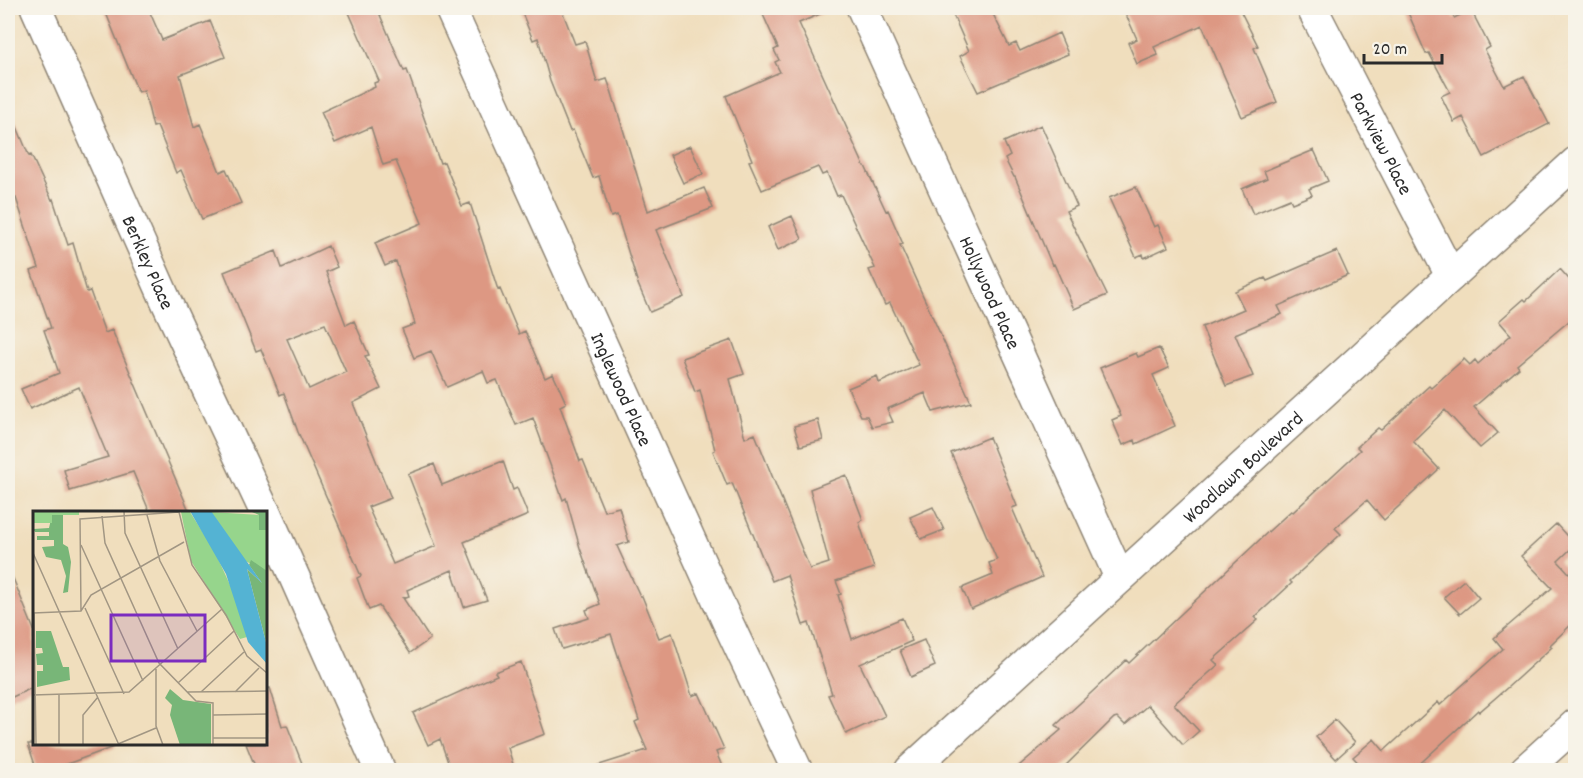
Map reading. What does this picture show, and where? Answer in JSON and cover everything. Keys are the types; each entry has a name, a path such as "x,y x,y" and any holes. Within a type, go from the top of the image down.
{"street":[{"name":"Berkley Place","path":"36,8 167,303 264,511"},
{"name":"Inglewood Place","path":"450,8 797,771"},
{"name":"Hollywood Place","path":"861,8 1120,578"},
{"name":"Parkview Place","path":"1312,8 1451,276"},
{"name":"Woodlawn Boulevard","path":"909,771 1575,162"},
{"name":"Berkley Place","path":"267,517 380,771"},
{"path":"1526,771 1575,724"}],"building":[{"path":"104,8 148,8 162,40 210,21 225,57 180,75 194,127 200,124 220,172 226,169 241,203 202,219 181,170 176,173 157,126 153,127 144,90 138,92"},
{"path":"347,8 377,8 404,71 407,70 440,163 444,162 462,206 470,203 498,290 500,289 519,334 525,331 545,378 553,374 566,403 560,406 580,461 583,460 604,511 619,507 629,542 617,546 642,596 659,638 672,633 692,696 699,693 724,749 716,752 724,771 597,771 596,766 647,750 635,722 639,720 611,634 562,649 555,629 589,618 586,610 600,604 580,548 566,498 563,500 533,418 516,425 497,380 488,383 483,371 447,387 431,351 414,358 402,329 415,324 396,261 385,266 375,243 422,223 396,161 383,165 371,127 335,143 321,112 375,87 374,83 379,81"},
{"path":"520,8 561,8 575,44 585,41 597,82 607,79 648,211 704,188 713,208 656,230 684,297 650,312 638,284 617,215 611,217 599,176 593,178 573,130 570,131 550,81 538,38 533,40"},
{"path":"760,8 834,8 799,23 864,166 886,211 888,210 903,244 900,245 971,402 933,412 925,393 887,409 893,422 872,427 867,416 861,416 848,388 877,376 879,383 919,365 890,303 885,305 869,270 875,268 841,195 837,196 827,173 822,175 818,167 762,190 749,161 752,160 726,96 780,72 775,62 779,60 774,50 778,48"},
{"path":"950,8 990,8 1009,46 1016,43 1020,51 1059,33 1068,54 978,92 960,56 969,51"},
{"path":"1123,8 1239,8 1258,46 1254,48 1277,102 1242,117 1202,25 1154,47 1158,55 1137,64 1128,43 1137,39"},
{"path":"1406,8 1449,8 1454,18 1471,10 1490,47 1485,50 1504,86 1524,76 1549,124 1484,157 1463,117 1454,122 1441,96 1450,92 1429,53 1426,54"},
{"path":"8,105 29,156 31,155 53,199 68,245 73,243 87,292 90,291 105,333 112,330 189,511 149,511 133,472 70,491 64,470 108,457 79,387 30,409 21,389 59,373 44,330 51,328 31,271 39,268 16,198 8,202"},
{"path":"1041,125 1077,206 1066,211 1107,295 1074,309 1005,159 1010,156 1004,142"},
{"path":"690,146 703,174 683,183 670,155"},
{"path":"1314,150 1328,181 1309,189 1312,195 1292,203 1290,199 1253,214 1242,189 1267,178 1264,171"},
{"path":"1136,187 1154,227 1158,225 1168,247 1144,258 1143,254 1136,257 1109,198"},
{"path":"792,216 802,239 778,250 768,227"},
{"path":"328,246 337,267 326,272 346,325 354,321 369,355 365,356 381,389 353,403 391,498 368,507 393,564 436,546 408,474 434,464 442,485 503,461 513,490 517,488 528,515 464,542 487,600 464,607 452,570 407,590 409,596 403,598 430,639 410,653 379,606 369,610 357,578 361,576 298,432 284,393 280,395 261,349 256,351 224,272 276,251 282,268","holes":["325,324 346,372 309,389 287,339"]},
{"path":"1337,251 1348,275 1278,306 1282,314 1235,334 1253,376 1226,386 1202,327 1244,309 1235,291 1265,278 1267,281"},
{"path":"1560,269 1575,286 1575,316 1517,365 1519,368 1474,407 1498,433 1480,448 1445,410 1413,441 1439,469 1384,520 1367,500 1335,528 1341,534 1255,617 1258,620 1213,660 1218,665 1174,704 1199,731 1183,745 1148,705 1125,725 1117,717 1114,718 1060,771 1013,771 1061,730 1056,725 1126,660 1129,663 1270,530 1291,511 1293,512 1360,450 1357,447 1378,428 1381,430 1429,386 1431,388 1464,359 1470,365 1475,360 1478,364 1511,335 1499,321 1524,299 1526,301"},
{"path":"732,340 744,374 730,379 745,438 755,434 810,569 829,563 810,489 846,475 863,520 859,522 874,568 836,581 852,639 902,618 912,641 860,664 885,716 846,734 828,695 832,694 809,623 803,625 787,575 772,581 732,483 727,485 713,451 715,450 700,390 695,392 682,358"},
{"path":"1159,348 1169,368 1153,375 1175,426 1136,444 1135,440 1123,445 1112,420 1121,416 1100,368 1136,353 1138,357"},
{"path":"818,420 823,440 800,446 794,426"},
{"path":"989,437 1017,506 1012,508 1042,577 971,609 962,588 993,575 989,563 997,560 951,453"},
{"path":"933,507 944,530 921,539 910,517"},
{"path":"1556,524 1575,545 1558,561 1569,573 1575,568 1575,621 1550,645 1552,647 1479,712 1478,710 1412,771 1362,771 1364,769 1353,757 1374,739 1384,751 1438,702 1440,705 1503,649 1494,638 1552,588 1521,556"},
{"path":"8,566 33,628 33,687 8,699"},
{"path":"1464,580 1479,598 1460,614 1444,597"},
{"path":"924,640 935,666 911,677 900,650"},
{"path":"521,662 545,734 508,748 515,771 451,771 440,739 428,745 413,713 497,675 495,672"},
{"path":"270,688 282,726 287,725 305,771 257,771 246,745 267,745 267,689"},
{"path":"1335,720 1355,742 1336,759 1316,737"},
{"path":"28,744 116,746 48,771 37,771"}]}
